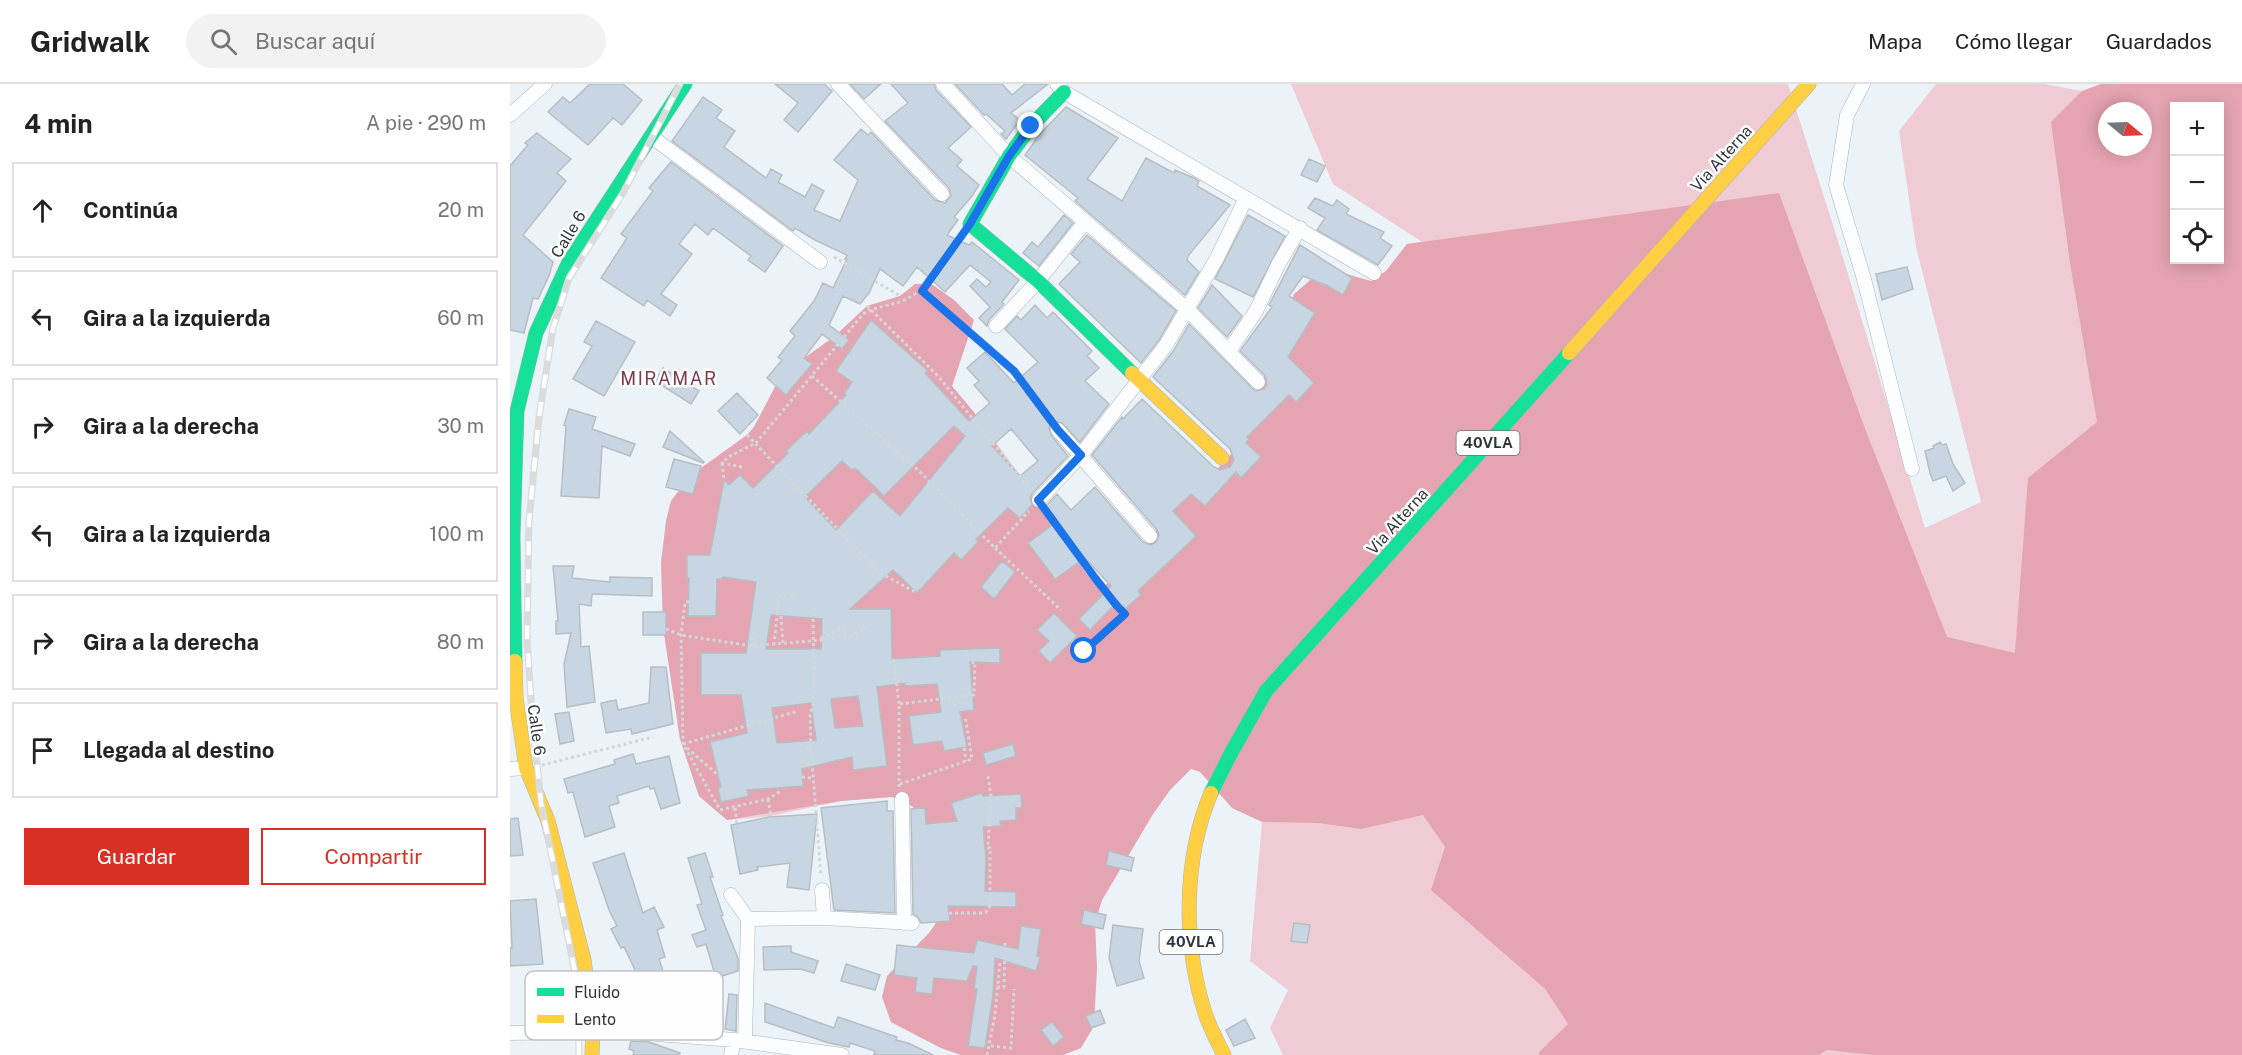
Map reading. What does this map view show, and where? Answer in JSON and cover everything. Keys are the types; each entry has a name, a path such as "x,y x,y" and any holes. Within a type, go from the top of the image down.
{"street":[{"path":"510,115 545,84"},
{"name":"Calle 6","path":"585,971 548,821 526,768 516,698 511,536 517,411 536,333 569,262 685,84"},
{"path":"838,84 942,194"},
{"path":"943,84 1009,156 1187,309 1258,382"},
{"name":"Via Alterna","path":"1224,1055 1204,1010 1190,938 1192,863 1199,824 1220,773 1266,691 1809,84"},
{"path":"1863,84 1847,115 1836,185 1864,279 1912,469"},
{"path":"1222,458 1038,281 970,224 1009,156 1060,88 1374,273"},
{"path":"652,136 820,262"},
{"path":"1038,500 1081,455 1166,345 1217,258 1245,198"},
{"path":"996,326 1038,281 1085,222"},
{"path":"1229,351 1256,311 1279,263 1300,228"},
{"path":"1058,430 1150,536"},
{"path":"510,769 526,768"},
{"path":"748,919 824,918 908,923 902,799"},
{"path":"822,890 824,918"},
{"path":"731,895 748,919 740,1040 731,1055"},
{"path":"510,1033 525,1033"},
{"path":"723,1039 842,1055"},
{"name":"Calle 6","path":"592,1055 593,1040"}],"path":[{"path":"722,463 728,457 756,443 869,307 903,301 922,291 970,224"},
{"path":"820,262 834,257 900,296"},
{"path":"922,291 1014,371 1058,430"},
{"path":"869,307 938,376 1038,500 1108,597 1125,614 1084,651 1072,640"},
{"path":"812,376 896,449 996,548 1011,566 1060,610"},
{"path":"747,435 880,573 917,593"},
{"path":"722,463 742,467"},
{"path":"722,463 724,480"},
{"path":"996,548 1038,500"},
{"path":"1095,578 1100,574"},
{"path":"1104,589 1110,584"},
{"path":"774,645 779,596 794,597 795,594"},
{"path":"688,602 685,602 681,635 683,744 720,810 768,799 782,790"},
{"path":"1117,606 1121,604"},
{"path":"813,607 814,701 810,715 811,749 822,890"},
{"path":"781,616 783,644"},
{"path":"820,640 845,626"},
{"path":"666,629 681,635 752,646 851,636 868,627"},
{"path":"820,640 826,629"},
{"path":"752,646 753,633"},
{"path":"892,661 894,661 899,704 898,785 972,759 965,716"},
{"path":"899,704 974,695 975,662 970,663"},
{"path":"897,682 905,681"},
{"path":"683,744 798,711"},
{"path":"526,768 653,737"},
{"path":"683,744 718,775"},
{"path":"964,748 966,761"},
{"path":"800,751 811,749"},
{"path":"801,763 813,764"},
{"path":"949,914 982,913 986,912 990,906 986,847 991,796 988,776"},
{"path":"802,777 814,778"},
{"path":"768,799 771,816"},
{"path":"735,807 737,824"},
{"path":"998,987 1004,987 1005,943"},
{"path":"987,1051 990,1046 1000,962"},
{"path":"990,1046 1011,1048 1014,989"}],"shaded area":[{"path":"1291,84 1788,84 1925,528 1981,502 1916,247 1899,131 1936,84 2044,84 2082,91 2101,84 2242,84 2210,629 1191,769 1170,790 1153,814 1102,900 1095,923 1096,957 1081,1048 1063,1055 961,1055 941,1048 891,1022 929,933 941,916 918,811 902,799 891,797 841,801 771,816 727,820 699,796 680,739 663,627 666,521 671,501 690,476 747,435 754,427 776,385 796,364 835,336 867,306 900,296 915,284 928,283 954,300 974,320 952,386 1038,500 1085,572 1096,585 1104,586 1118,575 1247,437 1264,377 1294,294 1335,271 1371,281 1386,271 1407,244 1422,242 1333,184","holes":["2057,165 2088,368 2070,264"]},
{"path":"2101,84 2242,84 2242,1055 1873,1055 1827,1050 1819,1055 1540,1055 1539,1052 1568,1024 1545,989 1431,890 1445,847 1423,815 1361,829 1317,823 1262,822 1232,808 1200,772 1191,769 1170,790 1153,814 1102,900 1095,923 1097,968 1094,1026 1081,1048 1063,1055 961,1055 941,1048 891,1022 882,997 887,976 929,933 941,916 918,811 902,799 891,797 841,801 727,820 699,796 680,739 663,627 661,563 671,501 690,476 747,435 754,427 776,385 796,364 835,336 867,306 900,296 915,284 933,285 954,300 974,320 952,386 973,411 1085,572 1096,585 1104,586 1118,575 1169,515 1211,476 1247,437 1264,377 1294,294 1316,275 1335,271 1371,281 1386,271 1407,244 1779,193 1864,426 1947,637 2015,653 2028,478 2097,422 2070,264 2051,122 2082,91"},
{"path":"1423,814 1445,847 1458,913 1545,989 1568,1024 1540,1051 1540,1055 1283,1055 1270,1028 1288,990 1250,961 1262,822 1317,823 1361,829"},
{"path":"1827,1050 1871,1054 1873,1055 1819,1055"}],"building":[{"path":"590,84 623,84 642,100 622,125 613,118 588,145 548,112 563,97 570,103"},
{"path":"775,84 824,84 832,91 798,132 784,120 798,103"},
{"path":"850,84 881,84 864,99"},
{"path":"891,84 934,84 936,90 971,127 948,148 962,160 957,166 979,185 954,217 958,220 947,235 969,245 972,242 1019,280 987,326 979,318 990,307 970,286 977,279 986,287 991,282 970,265 945,292 917,267 903,286 880,269 869,293 860,304 843,296 829,325 849,340 842,349 822,334 804,358 812,364 786,395 767,378 782,360 778,357 795,336 790,331 814,301 823,283 833,288 847,255 795,228 793,231 672,141 703,97 722,110 716,118 735,131 724,147 766,178 771,169 782,175 778,182 805,197 812,184 824,191 814,210 840,221 858,180 834,160 861,129 868,135 871,132 935,200 945,203 951,196 949,188 885,121 908,103"},
{"path":"955,84 1002,84 1012,95 1025,84 1048,84 1011,113 1020,120 1006,139 1001,134 1005,131 986,114 984,115"},
{"path":"1066,107 1118,138 1087,179 1122,201 1146,158 1174,173 1175,170 1194,178 1199,181 1197,186 1230,205 1188,256 1187,260 1199,272 1185,295 1075,201 1078,198 1025,155 1040,134"},
{"path":"537,133 571,159 557,173 566,181 523,235 553,262 538,299 533,298 524,333 510,330 510,166 528,145 525,143"},
{"path":"1309,159 1325,166 1317,182 1301,175"},
{"path":"671,162 783,246 765,272 748,260 751,256 713,228 708,235 695,224 679,244 692,254 661,294 677,305 670,316 647,300 644,306 601,278 627,238 621,234 653,191 649,188"},
{"path":"1315,198 1333,206 1337,200 1349,209 1346,214 1384,232 1380,238 1392,246 1378,265 1317,230 1325,218 1308,208"},
{"path":"1064,215 1073,223 1039,266 1023,253 1032,242 1038,247"},
{"path":"1248,215 1285,236 1253,297 1215,279"},
{"path":"1087,235 1176,311 1159,340 1141,363 1059,284 1080,262 1071,254"},
{"path":"1300,245 1352,278 1343,295 1303,276 1289,296 1315,313 1288,357 1314,383 1296,402 1289,395 1247,437 1249,439 1246,443 1261,457 1241,478 1236,472 1205,506 1191,494 1173,511 1196,536 1138,591 1141,595 1125,609 1118,601 1090,630 1079,619 1111,586 1085,558 1055,579 1028,543 1058,521 1046,506 1057,494 1071,510 1095,487 1143,542 1151,545 1156,542 1159,535 1157,530 1092,455 1122,417 1123,419 1142,399 1214,467 1220,470 1230,467 1234,460 1230,449 1153,377 1174,350 1189,324 1252,388 1256,391 1264,389 1267,384 1265,376 1240,351 1272,307 1269,305"},
{"path":"1907,267 1913,289 1882,300 1876,274"},
{"path":"1212,285 1242,316 1227,337 1198,308"},
{"path":"1035,305 1047,318 1053,312 1092,351 1087,356 1099,368 1085,381 1109,404 1080,442 1061,422 1052,424 1049,428 1051,435 1068,456 1032,494 1030,499 1032,505 1020,518 1008,508 976,539 978,542 961,560 954,553 917,593 893,570 850,609 891,609 892,659 940,656 940,650 1000,648 1000,663 970,662 974,710 960,712 967,747 944,751 942,741 913,745 909,716 941,712 937,684 905,686 905,683 877,687 887,766 853,770 852,757 802,769 803,786 747,790 749,796 721,802 718,788 721,787 710,742 747,733 741,695 701,695 701,653 746,653 756,582 723,577 717,579 716,616 688,616 687,555 710,555 724,480 729,485 740,475 753,488 788,453 786,451 807,431 809,434 846,395 844,394 852,382 836,371 871,320 928,371 925,373 969,421 990,403 974,385 979,381 967,368 985,352 1014,383 1038,362 1005,329 1017,316 1021,320","holes":["954,426 965,436 900,516 873,491 836,530 805,497 842,461 852,470 855,468 884,496","1011,429 1038,461 1020,476 992,446","771,615 822,619 821,649 766,649","858,696 863,726 835,728 831,699","811,703 816,740 777,743 772,708"]},
{"path":"596,321 635,342 604,396 573,379 592,346 584,342"},
{"path":"663,368 699,391 691,404 655,381"},
{"path":"737,393 758,415 740,434 718,411"},
{"path":"569,409 596,417 592,429 635,444 630,456 602,446 599,498 561,496 566,426 564,425"},
{"path":"670,431 704,462 663,447"},
{"path":"1940,442 1942,445 1946,444 1953,464 1965,483 1953,491 1946,476 1933,481 1930,473 1925,451 1934,448 1933,446"},
{"path":"674,459 701,466 693,494 666,487"},
{"path":"1002,561 1015,572 994,599 981,587"},
{"path":"553,566 574,566 572,578 610,582 610,577 652,578 652,596 592,594 591,606 579,604 581,647 589,646 595,702 567,707 564,664 571,633 556,634 556,621 558,621"},
{"path":"643,612 666,612 666,635 643,635"},
{"path":"1054,613 1077,636 1050,663 1039,651 1049,641 1037,630"},
{"path":"651,667 666,667 673,724 632,734 631,729 606,733 601,703 616,700 618,710 649,703"},
{"path":"569,712 574,741 560,744 555,714"},
{"path":"1013,744 1016,756 986,765 983,753"},
{"path":"633,754 636,764 669,756 680,803 661,809 654,788 650,789 649,786 617,796 619,803 609,806 615,827 585,837 573,792 568,793 564,779 615,764 614,760"},
{"path":"982,793 983,796 1021,794 1022,808 1016,808 1016,820 1000,821 1001,826 983,827 986,858 985,891 1016,892 1016,907 948,906 950,921 921,923 913,914 911,809 925,808 926,824 957,821 951,803"},
{"path":"887,801 887,811 893,811 895,913 834,910 821,808"},
{"path":"817,814 809,890 787,887 790,863 757,867 758,870 740,874 731,825 769,817"},
{"path":"518,818 523,855 510,856 510,819"},
{"path":"1109,851 1134,858 1131,871 1106,865"},
{"path":"624,853 643,913 654,907 664,927 657,930 665,957 659,959 663,971 636,971 624,947 621,948 611,929 617,926 593,863"},
{"path":"705,853 713,877 710,877 723,915 721,916 738,958 738,971 723,976 723,971 714,971 706,944 697,947 692,935 706,930 697,905 702,904 688,858"},
{"path":"536,899 543,964 510,966 510,948 512,948 510,901"},
{"path":"1084,910 1106,915 1103,929 1081,924"},
{"path":"1294,923 1310,925 1307,943 1291,941"},
{"path":"1113,925 1143,929 1139,961 1144,978 1117,986 1109,958"},
{"path":"1021,926 1041,929 1037,956 1040,957 1036,971 995,958 993,995 985,1048 968,1046 977,989 974,989 977,967 973,966 967,981 934,978 932,994 915,992 917,978 894,975 897,945 974,953 977,940 1018,949"},
{"path":"791,946 791,952 818,961 814,973 801,969 764,970 763,947"},
{"path":"846,964 880,975 875,990 841,981"},
{"path":"729,994 737,995 736,1031 725,1029"},
{"path":"765,1003 834,1028 838,1017 897,1037 896,1040 933,1055 874,1055 875,1051 850,1043 849,1047 829,1043 765,1022"},
{"path":"1100,1010 1105,1023 1091,1028 1086,1016"},
{"path":"1245,1019 1255,1038 1234,1046 1226,1030"},
{"path":"1052,1022 1064,1037 1053,1046 1041,1030"},
{"path":"631,1041 649,1042 680,1053 679,1055 633,1055 634,1051 629,1049"}],"railway":[{"path":"575,971 541,803 527,640 529,521 539,417 553,328 569,278 623,193 680,84"},
{"path":"579,1040 579,1055"}],"traffic: fast":[{"path":"515,661 513,536 517,411 536,333 569,262 685,84"},
{"path":"1064,92 1031,126 1009,156 970,224 1038,281 1132,373"},
{"path":"1211,793 1266,691 1569,353"}],"traffic: slow":[{"path":"1569,353 1809,84"},
{"path":"1132,373 1222,458"},
{"path":"515,661 516,698 526,768 548,821 585,971"},
{"path":"1211,793 1195,846 1189,902 1190,931 1193,959 1205,1013 1224,1055"},
{"path":"592,1055 593,1040"}],"district":[{"name":"MIRAMAR","path":"669,379"}],"route":[{"path":"1031,126 1009,156 970,224 922,291 1014,371 1058,430 1081,455 1038,500 1095,578 1125,614 1084,651"}]}
